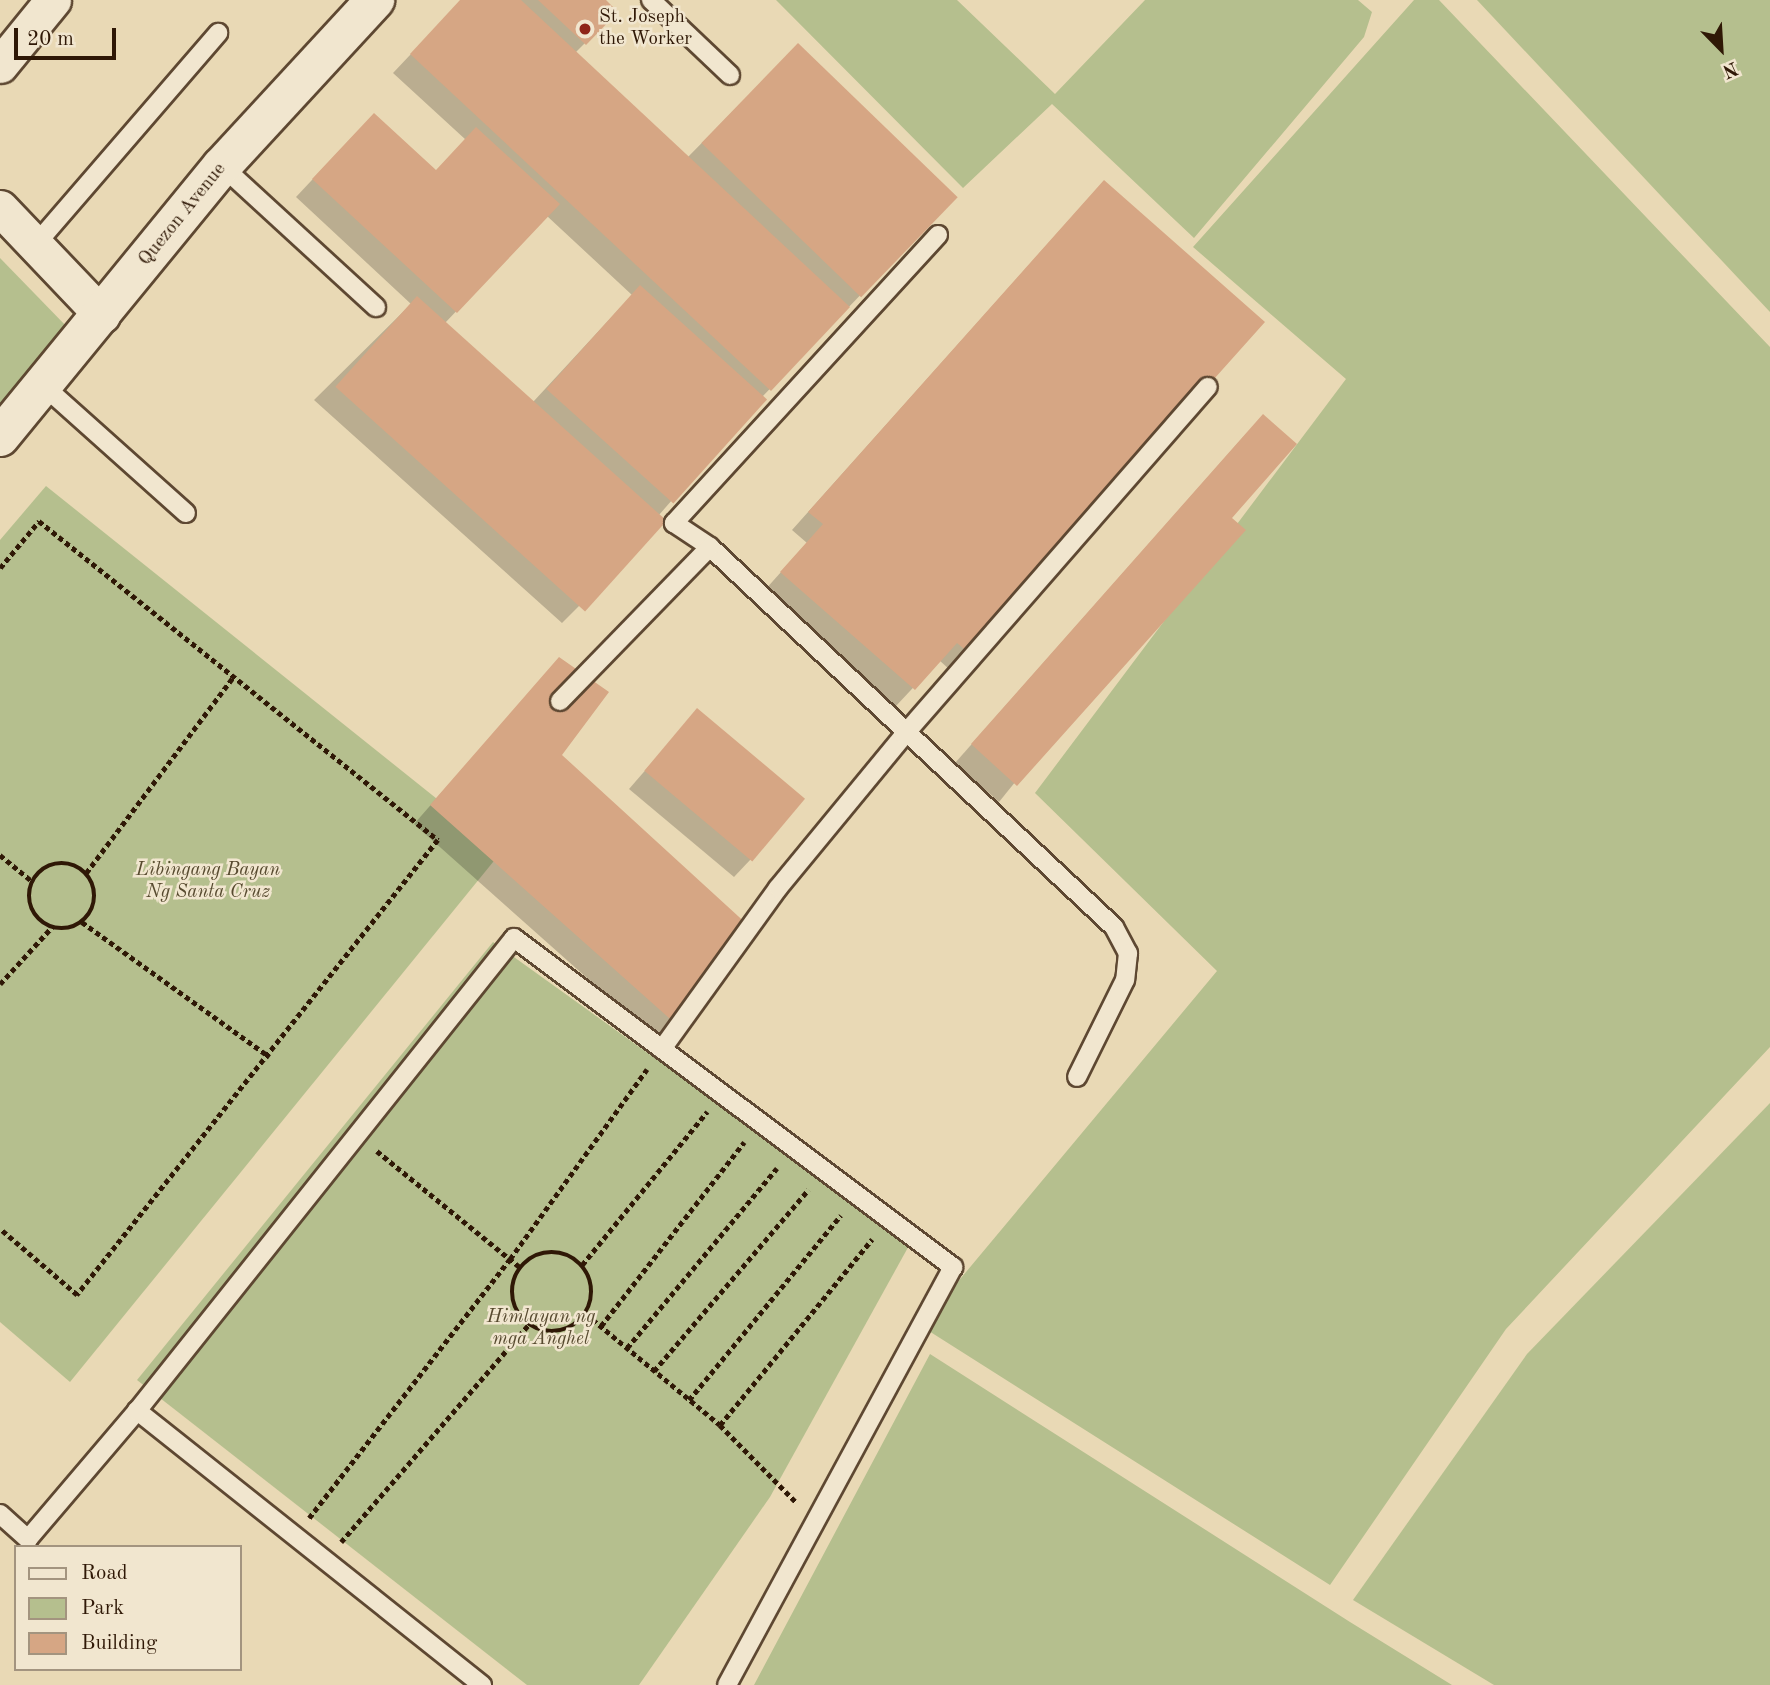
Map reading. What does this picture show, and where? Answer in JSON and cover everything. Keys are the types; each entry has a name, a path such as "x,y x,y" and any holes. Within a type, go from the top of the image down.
{"main road":[{"name":"Quezon Avenue","path":"0,438 45,387 222,166 375,0"}],"street":[{"path":"0,65 54,0"},
{"path":"0,208 102,315"}],"lane":[{"path":"651,0 730,75"},
{"path":"36,244 218,33"},
{"path":"222,166 376,307"},
{"path":"937,235 674,523 710,547 904,735 1114,927 1128,953 1125,980 1077,1077"},
{"path":"45,387 186,513"},
{"path":"662,1049 778,888 904,735 1208,387"},
{"path":"560,701 710,547"},
{"path":"0,1514 28,1539 137,1412 354,1132 514,939 859,1192 953,1266 727,1685"},
{"path":"137,1412 327,1559 482,1685"}],"path":[{"path":"0,568 38,520 438,840 270,1057 77,1295 0,1228"},
{"path":"86,873 234,676"},
{"path":"0,855 33,882"},
{"path":"52,927 30,904 33,882 57,863 86,873"},
{"path":"0,984 52,927 82,922 95,904 86,873"},
{"path":"82,922 270,1057"},
{"path":"296,1535 510,1259 662,1049"},
{"path":"582,1266 723,1093"},
{"path":"601,1326 761,1120"},
{"path":"354,1132 521,1268"},
{"path":"627,1348 795,1145"},
{"path":"654,1371 826,1168"},
{"path":"690,1401 859,1192"},
{"path":"720,1425 891,1216"},
{"path":"551,1252 582,1266 592,1289 586,1314 566,1329 529,1324 514,1304 521,1268 551,1252"},
{"path":"586,1314 720,1425 816,1522"},
{"path":"327,1559 529,1324"}],"green space":[{"path":"776,0 957,0 1055,94 1145,0 1358,0 1372,12 1364,37 1194,238 1052,104 963,188"},
{"path":"1414,0 1439,0 1770,347 1770,1047 1506,1329 1330,1585 921,1326 1217,971 1035,793 1346,379 1193,247"},
{"path":"1477,0 1770,0 1770,312"},
{"path":"0,258 69,329 0,409"},
{"name":"Libingang Bayan Ng Santa Cruz","path":"46,486 502,851 70,1382 0,1322 0,540"},
{"name":"Himlayan ng mga Anghel","path":"493,942 911,1242 770,1497 639,1685 527,1685 137,1380"},
{"path":"1770,1103 1770,1685 1494,1685 1353,1600 1527,1354"},
{"path":"930,1354 1350,1622 1452,1685 754,1685"}],"building":[{"path":"460,0 521,0 850,307 771,391 410,54"},
{"name":"St. Joseph the Worker","path":"538,0 606,0 618,12 586,45"},
{"path":"798,43 958,197 861,297 701,143"},
{"path":"374,113 436,170 476,127 560,204 457,313 312,179"},
{"path":"1104,180 1265,322 969,653 957,643 915,690 780,572 823,524 808,512"},
{"path":"640,285 767,399 673,503 546,389"},
{"path":"417,296 667,521 585,611 335,387"},
{"path":"1263,414 1297,444 1232,518 1246,530 1017,786 971,744"},
{"path":"559,657 609,692 562,755 750,927 678,1026 430,805"},
{"path":"697,708 805,799 752,861 644,771"}],"place":[{"name":"St. Joseph the Worker","path":"585,29"}]}
